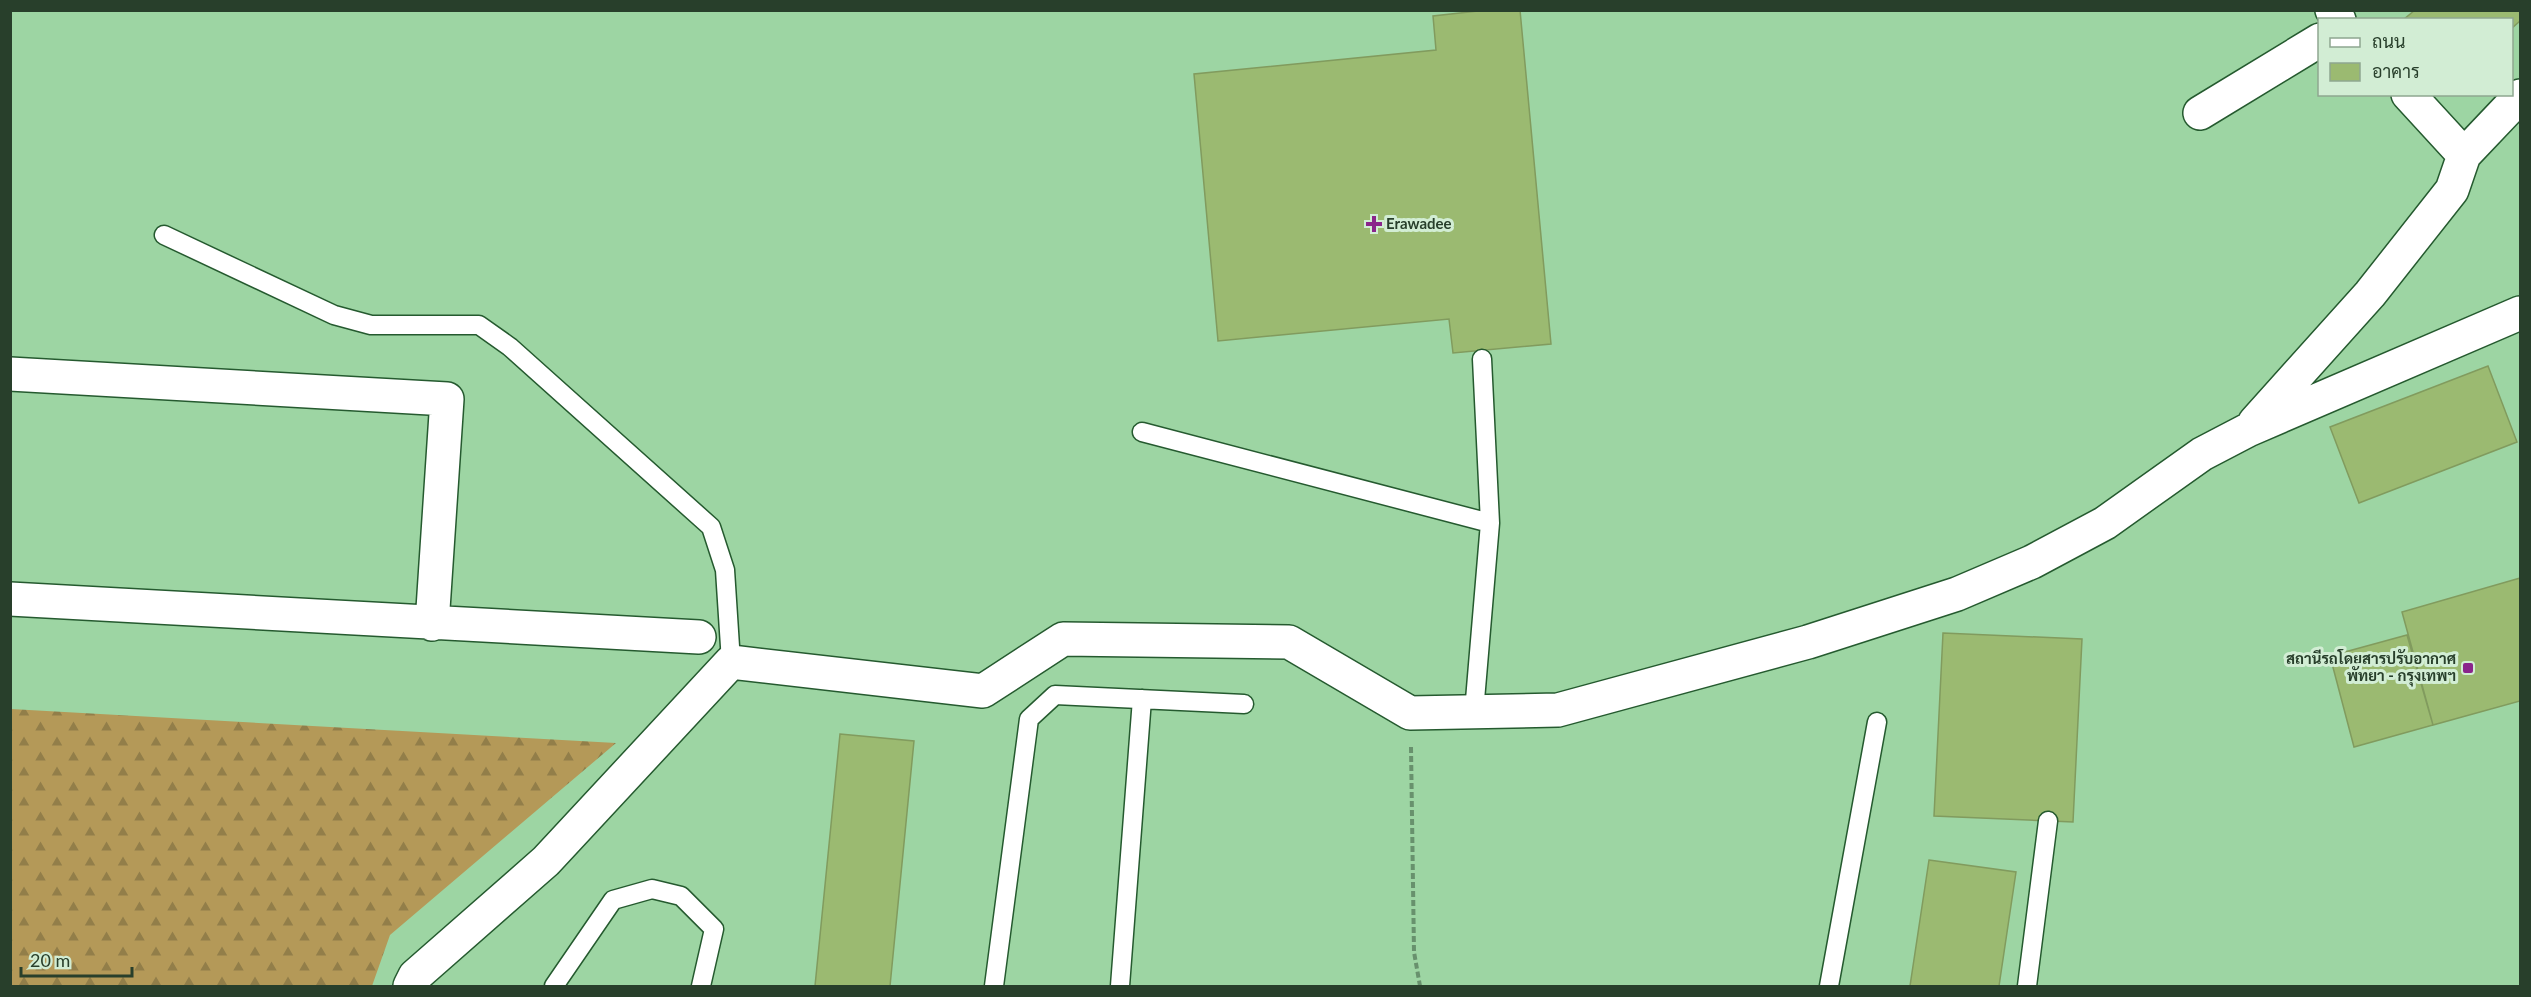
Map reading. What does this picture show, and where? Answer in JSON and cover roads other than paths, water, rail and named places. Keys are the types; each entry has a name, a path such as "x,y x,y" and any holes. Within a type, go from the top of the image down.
{"street":[{"path":"2200,112 2318,41"},
{"path":"2410,96 2464,155"},
{"path":"2248,430 2376,285 2452,190 2464,155 2520,96"},
{"path":"410,987 415,976 546,861 732,662 983,691 1063,639 1289,642 1410,713 1558,710 1808,642 1957,594 2032,562 2105,523 2202,454 2248,430 2520,313"},
{"path":"10,374 447,399 432,624"},
{"path":"10,599 699,637"}],"lane":[{"path":"164,235 334,315 371,325 479,325 510,347 711,527 725,570 732,662"},
{"path":"1474,712 1490,523 1482,359"},
{"path":"1142,432 1490,523"},
{"path":"994,987 1029,719 1055,695 1244,704"},
{"path":"1120,987 1142,699"},
{"path":"1829,987 1877,722"},
{"path":"2027,987 2048,821"},
{"path":"554,987 614,900 652,889 681,896 714,929 700,987"}],"place":[{"name":"Erawadee","path":"1374,224"},
{"name":"สถานีรถโดยสารปรับอากาศ พัทยา - กรุงเทพฯ","path":"2468,668"}]}
